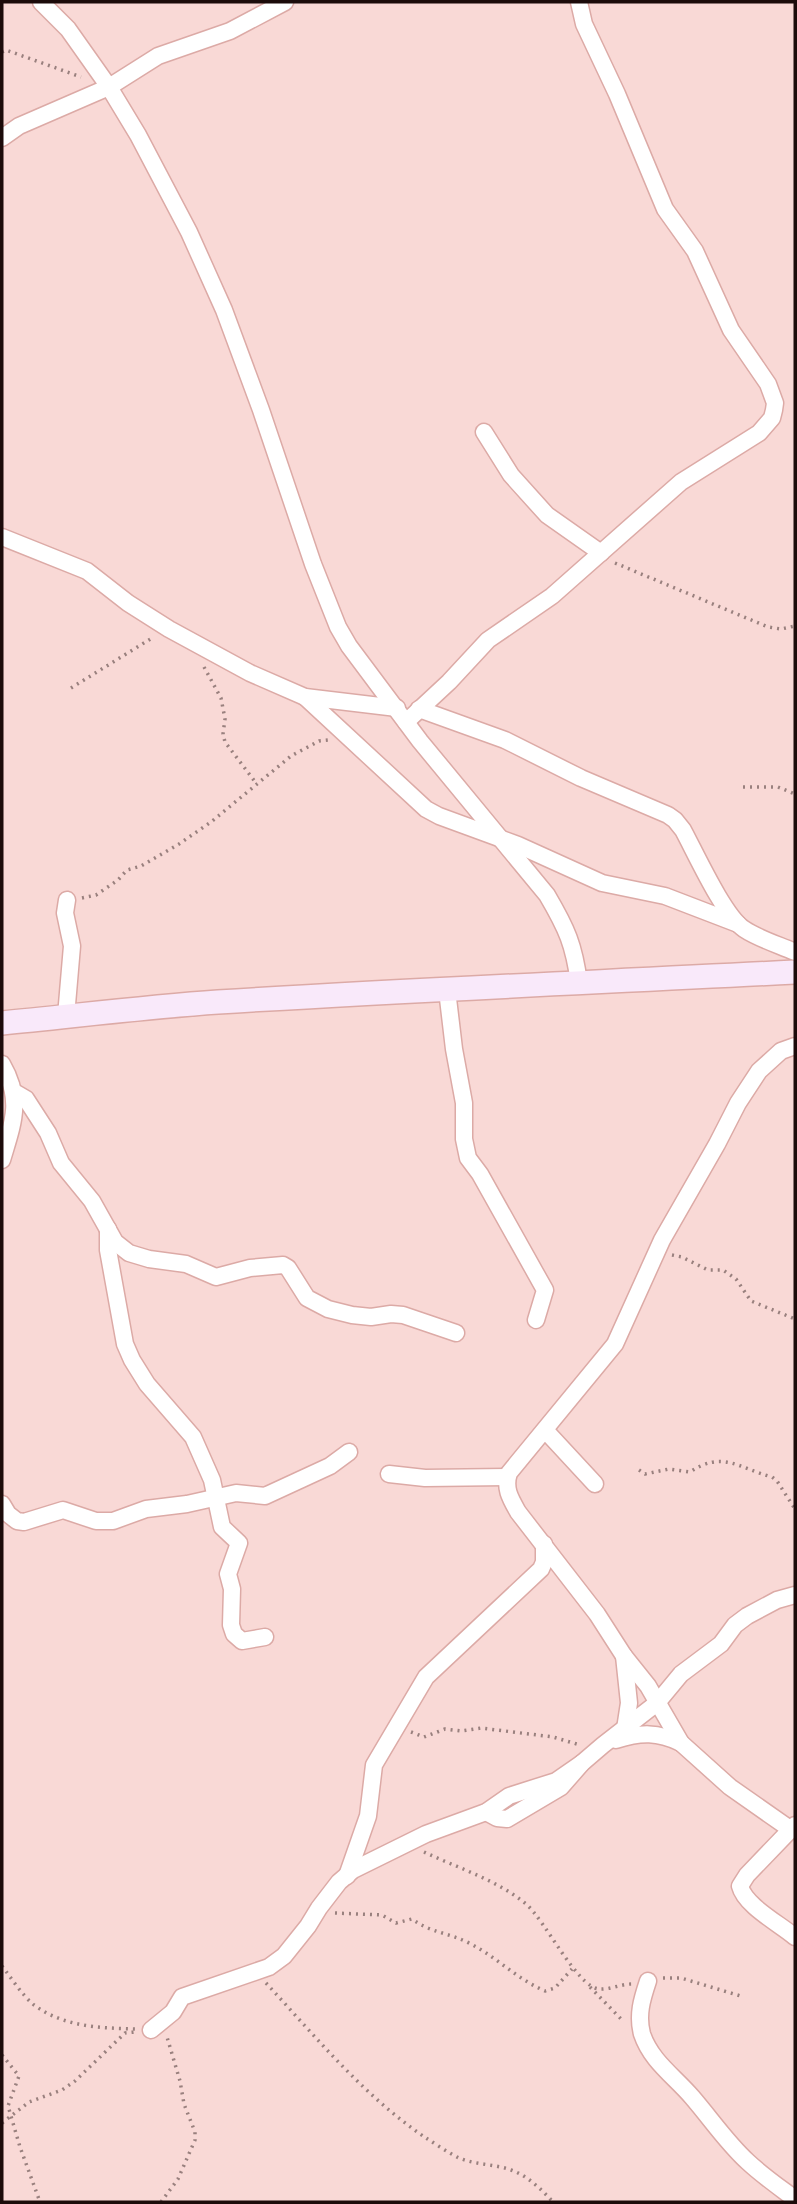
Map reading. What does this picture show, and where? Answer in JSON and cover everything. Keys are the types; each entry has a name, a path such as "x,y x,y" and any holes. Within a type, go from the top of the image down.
{"street":[{"path":"41,2 68,29 109,87 171,194 224,310 313,564 338,626 355,655 406,722 547,895 564,922 574,950 579,984"},
{"path":"2,138 19,126 109,87 158,56 230,31 285,2"},
{"path":"406,722 449,682 488,640 536,608 681,482 759,433 772,418 775,403 762,372 731,330 695,251 661,200 617,94 584,24 579,2"},
{"path":"484,432 511,475 547,514 599,554"},
{"path":"2,537 88,571 128,604 169,629 250,673 305,697 397,708"},
{"path":"305,697 426,809 603,883 666,896 738,924 795,952"},
{"path":"419,709 505,740 581,778 653,807 676,820 738,924"},
{"path":"66,1016 72,946 65,913 67,900"},
{"path":"2,1023 216,1003 525,984 579,984 795,972"},
{"path":"447,990 453,1049 464,1102 464,1139 468,1158 480,1174 545,1290 536,1320"},
{"path":"681,1743 648,1686 624,1656 597,1614 518,1512 508,1495 505,1483 615,1344 652,1260 718,1144 738,1103 759,1071 781,1051 795,1046"},
{"path":"2,1064 14,1092 15,1110 2,1160"},
{"path":"14,1092 26,1099 48,1133 61,1163 92,1201 116,1242 129,1253 149,1259 186,1264 216,1277 250,1268 284,1265 307,1298 328,1309 371,1317 403,1315 456,1333"},
{"path":"108,1229 107,1250 125,1344 147,1384 193,1437 212,1480 222,1527 239,1543 228,1574 232,1589 230,1613 234,1634 242,1641 265,1637"},
{"path":"545,1430 595,1484"},
{"path":"2,1504 8,1514 17,1521 24,1522 63,1510 96,1521 113,1521 146,1509 244,1493 265,1496 323,1470 349,1452"},
{"path":"389,1474 425,1478 508,1477"},
{"path":"347,1875 368,1816 374,1765 396,1725 426,1677 541,1569 544,1562 544,1544"},
{"path":"158,2026 173,2012 182,1997 269,1967 284,1956 316,1911 347,1875 366,1862 426,1834 486,1812 509,1796 556,1781 657,1703 681,1674 721,1644 735,1625 777,1600 795,1595"},
{"path":"624,1656 629,1703 625,1729"},
{"path":"603,1745 635,1734 665,1735 681,1743 730,1787 793,1827 747,1875 740,1886 752,1905 795,1937"},
{"path":"648,1981 639,2012 642,2032 653,2056 692,2097 731,2145 766,2178 795,2199"}],"path":[{"path":"2,52 6,50 21,54 109,87"},
{"path":"599,554 768,627 781,629 795,626"},
{"path":"71,688 169,629"},
{"path":"198,645 202,663 221,698 225,742 256,783"},
{"path":"67,900 96,895 118,880 127,870 149,862 211,822 302,748 319,741 327,741 343,732"},
{"path":"743,786 778,787 795,794"},
{"path":"652,1260 677,1255 708,1270 723,1270 737,1279 751,1301 795,1319"},
{"path":"639,1470 645,1474 669,1469 690,1472 706,1462 725,1460 778,1481 795,1509"},
{"path":"396,1725 420,1737 444,1729 461,1731 481,1728 553,1737 579,1745 603,1745"},
{"path":"407,1843 505,1889 528,1906 559,1944 573,1969 647,2045"},
{"path":"316,1911 382,1916 396,1923 412,1919 438,1933 469,1943 516,1977 545,1991 555,1988 573,1969"},
{"path":"2,1966 33,2004 61,2021 98,2028 158,2026"},
{"path":"573,1969 599,1989 671,1976 744,1997"},
{"path":"255,1972 354,2080 381,2104 459,2158 509,2169 523,2175 553,2202"},
{"path":"2,2123 29,2102 62,2090 75,2081 125,2033 158,2026"},
{"path":"158,2026 180,2081 184,2104 195,2132 195,2140 178,2179 161,2202"},
{"path":"2,2055 19,2076 8,2106 40,2202"}]}
